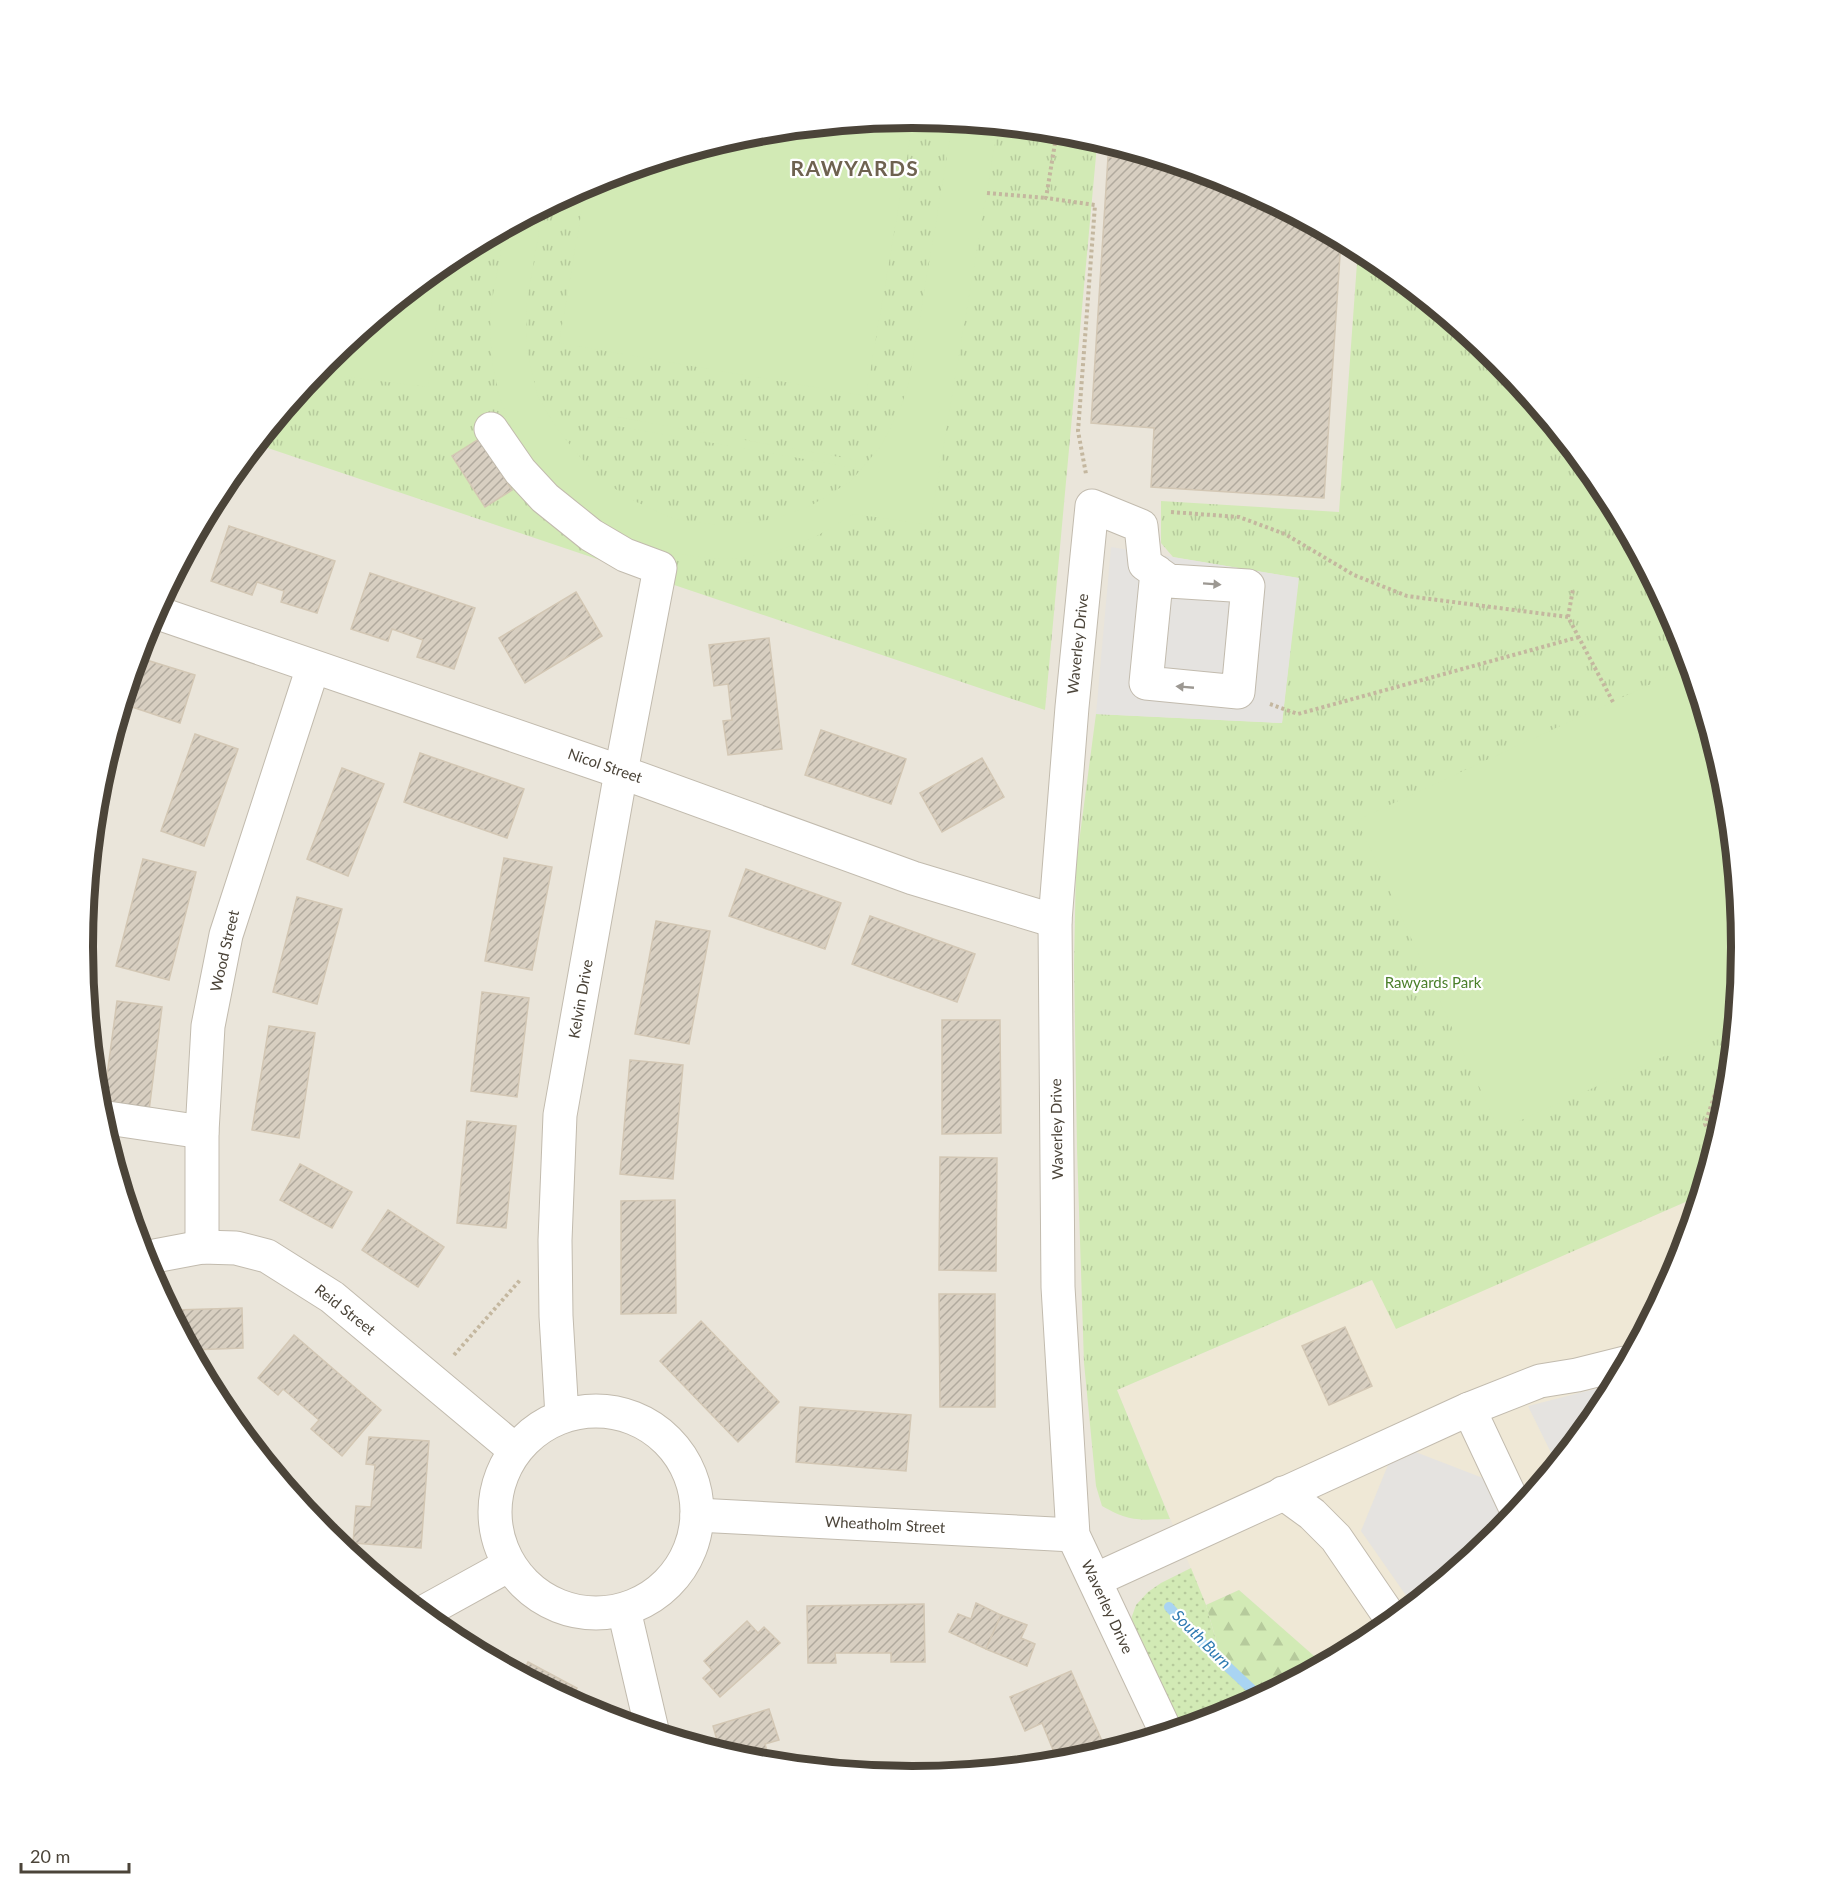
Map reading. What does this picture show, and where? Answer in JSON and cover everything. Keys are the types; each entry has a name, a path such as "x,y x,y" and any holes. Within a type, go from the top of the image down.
{"street":[{"name":"Kelvin Drive","path":"491,429 520,471 545,498 599,540 625,555 660,568 560,1115 555,1240 556,1316 562,1416"},
{"path":"1092,506 1141,526 1145,564 1169,581 1248,586 1238,692 1146,683 1156,572"},
{"name":"Waverley Drive","path":"1092,506 1072,707 1055,921 1058,1287 1073,1535 1163,1726"},
{"name":"Nicol Street","path":"163,615 621,772 913,878 1055,921"},
{"name":"Wood Street","path":"202,1246 202,1132 208,1026 226,935 313,667"},
{"path":"112,1119 202,1132"},
{"name":"Reid Street","path":"153,1256 202,1246 236,1248 267,1256 332,1297 515,1450"},
{"path":"1095,1580 1469,1409 1540,1381 1615,1366"},
{"path":"1469,1409 1513,1503"},
{"path":"595,1410 629,1416 660,1434 675,1448 692,1479 698,1515 685,1562 663,1589 624,1610 589,1614 560,1608 532,1591 509,1565 495,1524 497,1488 515,1450 531,1433 562,1416 595,1410"},
{"path":"1283,1493 1312,1514 1336,1538 1387,1613"},
{"name":"Wheatholm Street","path":"698,1515 1073,1535"},
{"path":"430,1608 509,1565"},
{"path":"624,1610 650,1722"}],"path":[{"path":"1046,198 1055,141"},
{"path":"987,193 1095,205 1078,431 1092,506"},
{"path":"1164,512 1239,517 1285,534 1354,575 1407,596 1568,617"},
{"path":"1573,589 1568,617 1613,702"},
{"path":"1238,692 1298,714 1579,637"},
{"path":"1709,1132 1704,1124 1720,1078"},
{"path":"432,1380 555,1240"}],"shaded area":[{"path":"858,129 966,129 1019,135 1072,143 1124,155 1175,171 1274,212 1322,237 1411,297 1452,331 1528,406 1562,448 1593,491 1647,584 1688,683 1703,735 1724,840 1731,946 1724,1053 1715,1106 1688,1210 1647,1309 1621,1356 1593,1402 1528,1487 1491,1526 1411,1596 1321,1656 1274,1681 1175,1722 1124,1738 1072,1750 966,1764 912,1766 858,1764 805,1758 752,1750 700,1738 649,1722 550,1681 502,1656 413,1596 372,1562 296,1487 262,1445 231,1402 177,1309 136,1210 121,1158 100,1053 95,1000 93,946 100,840 109,787 136,683 177,584 203,537 231,491 296,406 333,367 413,297 503,237 550,212 649,171 700,155 752,143"},
{"path":"1111,547 1299,578 1282,723 1096,714"},
{"path":"1691,1199 1669,1260 1647,1309 1621,1356 1593,1402 1528,1487 1491,1526 1411,1596 1317,1658 1239,1590 1206,1605 1117,1390 1373,1280 1396,1328"},
{"path":"1602,1387 1553,1456 1528,1406"},
{"path":"1413,1451 1488,1480 1503,1514 1452,1562 1408,1598 1361,1531 1390,1460"}],"green space":[{"path":"912,128 866,396 559,343 584,197 649,171 700,155 752,143 858,129"},
{"path":"858,129 966,129 1019,135 1097,149 1045,710 263,446 296,406 333,367 413,297 503,237 550,212 649,171 700,155 752,143"},
{"path":"952,129 997,132 930,525 854,514 815,537 792,546 765,554 712,559 655,550 595,523 538,472 514,435 500,398 493,367 490,337 491,306 503,237 542,217 527,301 526,347 537,394 553,423 599,478 632,500 674,519 718,525 771,520 812,505 851,481 881,446 901,407 909,382"},
{"name":"Rawyards Park","path":"1357,260 1411,297 1452,331 1528,406 1593,491 1647,584 1669,633 1688,683 1703,735 1724,840 1731,946 1724,1053 1715,1106 1691,1199 1396,1329 1372,1280 1117,1390 1170,1519 1134,1519 1102,1506 1096,1486 1084,1363 1074,965 1076,865 1096,714 1282,723 1298,578 1173,557 1161,543 1161,501 1339,512"},
{"path":"442,276 428,387 326,374 372,331"},
{"path":"618,417 856,460 855,468 617,426"},
{"path":"1683,669 1703,735 1724,840 1731,946 1726,1028 1499,1130 1357,820"},
{"path":"1191,1568 1206,1605 1222,1661 1253,1690 1173,1723 1133,1636 1131,1619 1136,1605 1148,1592"},
{"path":"1239,1590 1317,1658 1253,1690 1222,1661 1206,1605"}],"building":[{"path":"1108,157 1137,159 1225,190 1274,212 1340,249 1324,498 1151,487 1154,428 1091,423"},
{"path":"479,439 512,490 485,507 452,456"},
{"path":"229,526 335,561 317,613 281,602 284,591 257,582 252,595 211,581"},
{"path":"370,573 475,608 454,669 417,657 423,640 392,629 388,641 351,629"},
{"path":"576,592 602,636 525,683 499,638"},
{"path":"769,638 782,749 728,755 723,721 732,720 728,684 714,686 709,645"},
{"path":"145,659 195,675 180,723 129,706"},
{"path":"821,730 906,759 891,804 805,775"},
{"path":"195,734 238,749 204,846 161,831"},
{"path":"420,753 524,789 507,838 404,802"},
{"path":"982,758 1004,797 942,832 920,793"},
{"path":"342,768 384,784 348,876 307,859"},
{"path":"504,858 552,867 532,970 485,961"},
{"path":"143,859 196,872 169,980 116,966"},
{"path":"746,869 841,903 825,949 729,916"},
{"path":"297,897 342,909 317,1004 273,992"},
{"path":"870,916 975,954 957,1002 852,964"},
{"path":"656,921 710,931 689,1044 635,1034"},
{"path":"482,992 529,998 517,1097 471,1091"},
{"path":"117,1001 162,1007 149,1111 109,1106 106,1086"},
{"path":"942,1020 1000,1020 1001,1133 942,1134"},
{"path":"269,1026 315,1033 299,1138 252,1130"},
{"path":"630,1060 683,1065 673,1179 620,1174"},
{"path":"467,1121 516,1126 506,1228 457,1223"},
{"path":"940,1157 997,1158 996,1271 939,1270"},
{"path":"300,1164 352,1192 332,1228 280,1200"},
{"path":"675,1200 676,1313 621,1314 621,1201"},
{"path":"388,1210 444,1247 418,1287 362,1250"},
{"path":"939,1294 995,1294 995,1407 940,1407"},
{"path":"242,1308 243,1348 200,1350 178,1310"},
{"path":"701,1321 779,1402 738,1442 660,1361"},
{"path":"1345,1327 1372,1386 1329,1405 1302,1346"},
{"path":"294,1335 381,1410 342,1456 311,1429 319,1420 283,1389 278,1395 258,1378"},
{"path":"800,1407 911,1415 906,1471 796,1462"},
{"path":"369,1437 429,1441 421,1548 353,1543 356,1506 371,1507 375,1465 366,1464"},
{"path":"976,1603 1001,1615 986,1649 949,1632 958,1614 971,1619"},
{"path":"924,1604 925,1662 891,1662 891,1653 835,1653 836,1663 808,1663 807,1606"},
{"path":"1001,1615 1027,1625 1021,1638 1035,1644 1027,1666 986,1649"},
{"path":"747,1621 758,1633 764,1627 780,1643 720,1697 703,1678 712,1670 704,1661"},
{"path":"528,1662 577,1688 575,1692 525,1668"},
{"path":"1071,1671 1103,1743 1054,1753 1042,1723 1025,1731 1010,1697"},
{"path":"769,1709 779,1740 765,1744 767,1752 752,1750 717,1742 713,1726"}],"waterway":[{"name":"South Burn","path":"1169,1607 1199,1640 1253,1690"}],"district":[{"name":"RAWYARDS","path":"855,169"}]}
